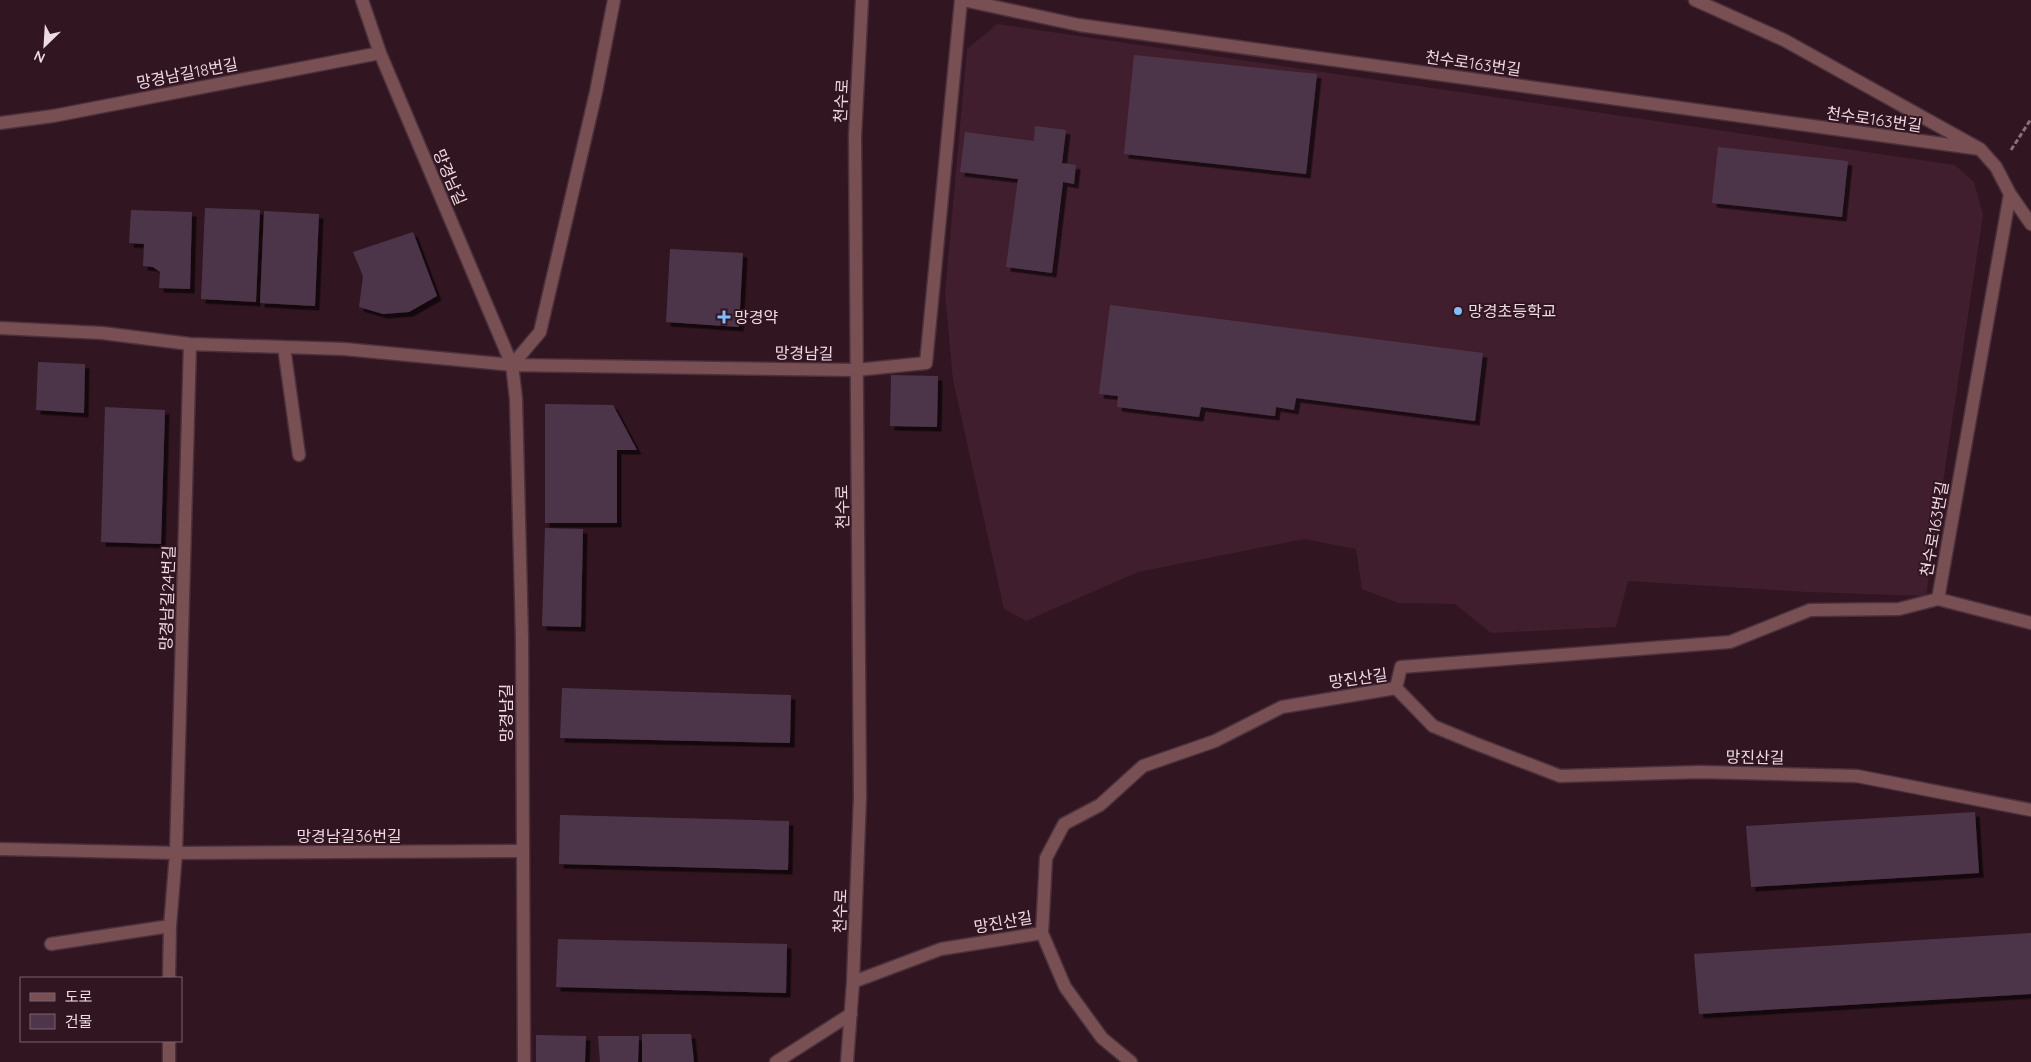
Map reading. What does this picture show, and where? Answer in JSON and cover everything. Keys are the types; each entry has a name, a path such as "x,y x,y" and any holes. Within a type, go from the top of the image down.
{"street":[{"name":"망경남길","path":"362,0 380,53 512,365 516,398 522,638 524,1062"},
{"path":"0,328 102,333 190,344 344,349 512,365 540,332 596,92 614,0"},
{"name":"천수로","path":"846,1062 853,982 860,796 855,136 862,0"},
{"name":"망경남길","path":"512,365 856,370 926,363 962,0"},
{"name":"천수로163번길","path":"962,0 1079,25 1980,149"},
{"name":"천수로163번길","path":"1695,0 1784,40 1980,149 1996,167 2010,194 1938,599"},
{"name":"망경남길18번길","path":"0,123 53,116 380,53"},
{"path":"2010,194 2031,224"},
{"name":"망경남길24번길","path":"176,853 190,344"},
{"path":"284,347 299,455"},
{"path":"1396,688 1401,667 1730,642 1810,610 1899,609 1938,599 2031,623"},
{"name":"망진산길","path":"853,982 941,949 1042,933 1046,858 1064,824 1100,805 1143,766 1215,741 1282,707 1396,688 1433,726 1474,744 1560,776 1700,772 1857,776 2031,810"},
{"name":"망경남길36번길","path":"0,849 176,853 523,851"},
{"path":"169,977 170,926 176,853"},
{"path":"51,944 170,926"},
{"path":"1042,933 1065,988 1102,1038 1131,1062"},
{"path":"776,1062 851,1014"},
{"path":"169,1042 169,1062"}],"path":[{"path":"1996,167 2007,156 2031,119"}],"shaded area":[{"name":"망경초등학교","path":"997,24 1955,165 1974,182 1983,215 1926,596 1808,592 1628,581 1616,627 1491,633 1455,604 1399,603 1362,589 1356,549 1304,539 1138,572 1026,621 1004,609 953,380 945,293 967,49"}],"building":[{"path":"1134,55 1317,74 1306,174 1124,154"},
{"path":"1035,126 1066,130 1062,163 1076,165 1074,184 1063,182 1052,273 1006,267 1018,179 960,172 965,132 1034,141"},
{"path":"1718,147 1848,161 1842,217 1712,203"},
{"path":"205,208 260,210 256,302 201,299"},
{"path":"131,210 192,212 190,289 159,288 160,272 153,267 143,266 144,244 129,243"},
{"path":"264,211 319,214 315,306 260,303"},
{"path":"413,232 437,296 409,312 383,314 359,307 363,276 353,252"},
{"path":"670,249 743,253 739,327 666,322"},
{"path":"1110,305 1483,353 1475,421 1296,398 1294,410 1276,407 1275,416 1201,407 1199,417 1117,407 1118,396 1099,394"},
{"path":"38,362 85,364 84,413 36,410"},
{"path":"891,375 938,376 937,427 890,426"},
{"path":"545,404 613,405 637,450 617,450 617,523 545,523"},
{"path":"105,407 165,410 161,544 101,542"},
{"path":"545,528 583,529 581,627 542,626"},
{"path":"562,688 791,695 790,743 560,738"},
{"path":"1975,812 1979,873 1751,887 1746,826"},
{"path":"560,815 789,821 788,870 559,864"},
{"path":"2031,933 2031,994 1699,1014 1694,954"},
{"path":"558,939 787,944 786,993 556,987"},
{"path":"642,1034 691,1034 694,1062 642,1062"},
{"path":"536,1035 586,1036 585,1062 536,1062"},
{"path":"598,1036 639,1036 638,1062 600,1062"}],"place":[{"name":"망경초등학교","path":"1458,311"},
{"name":"망경약","path":"724,317"}]}
